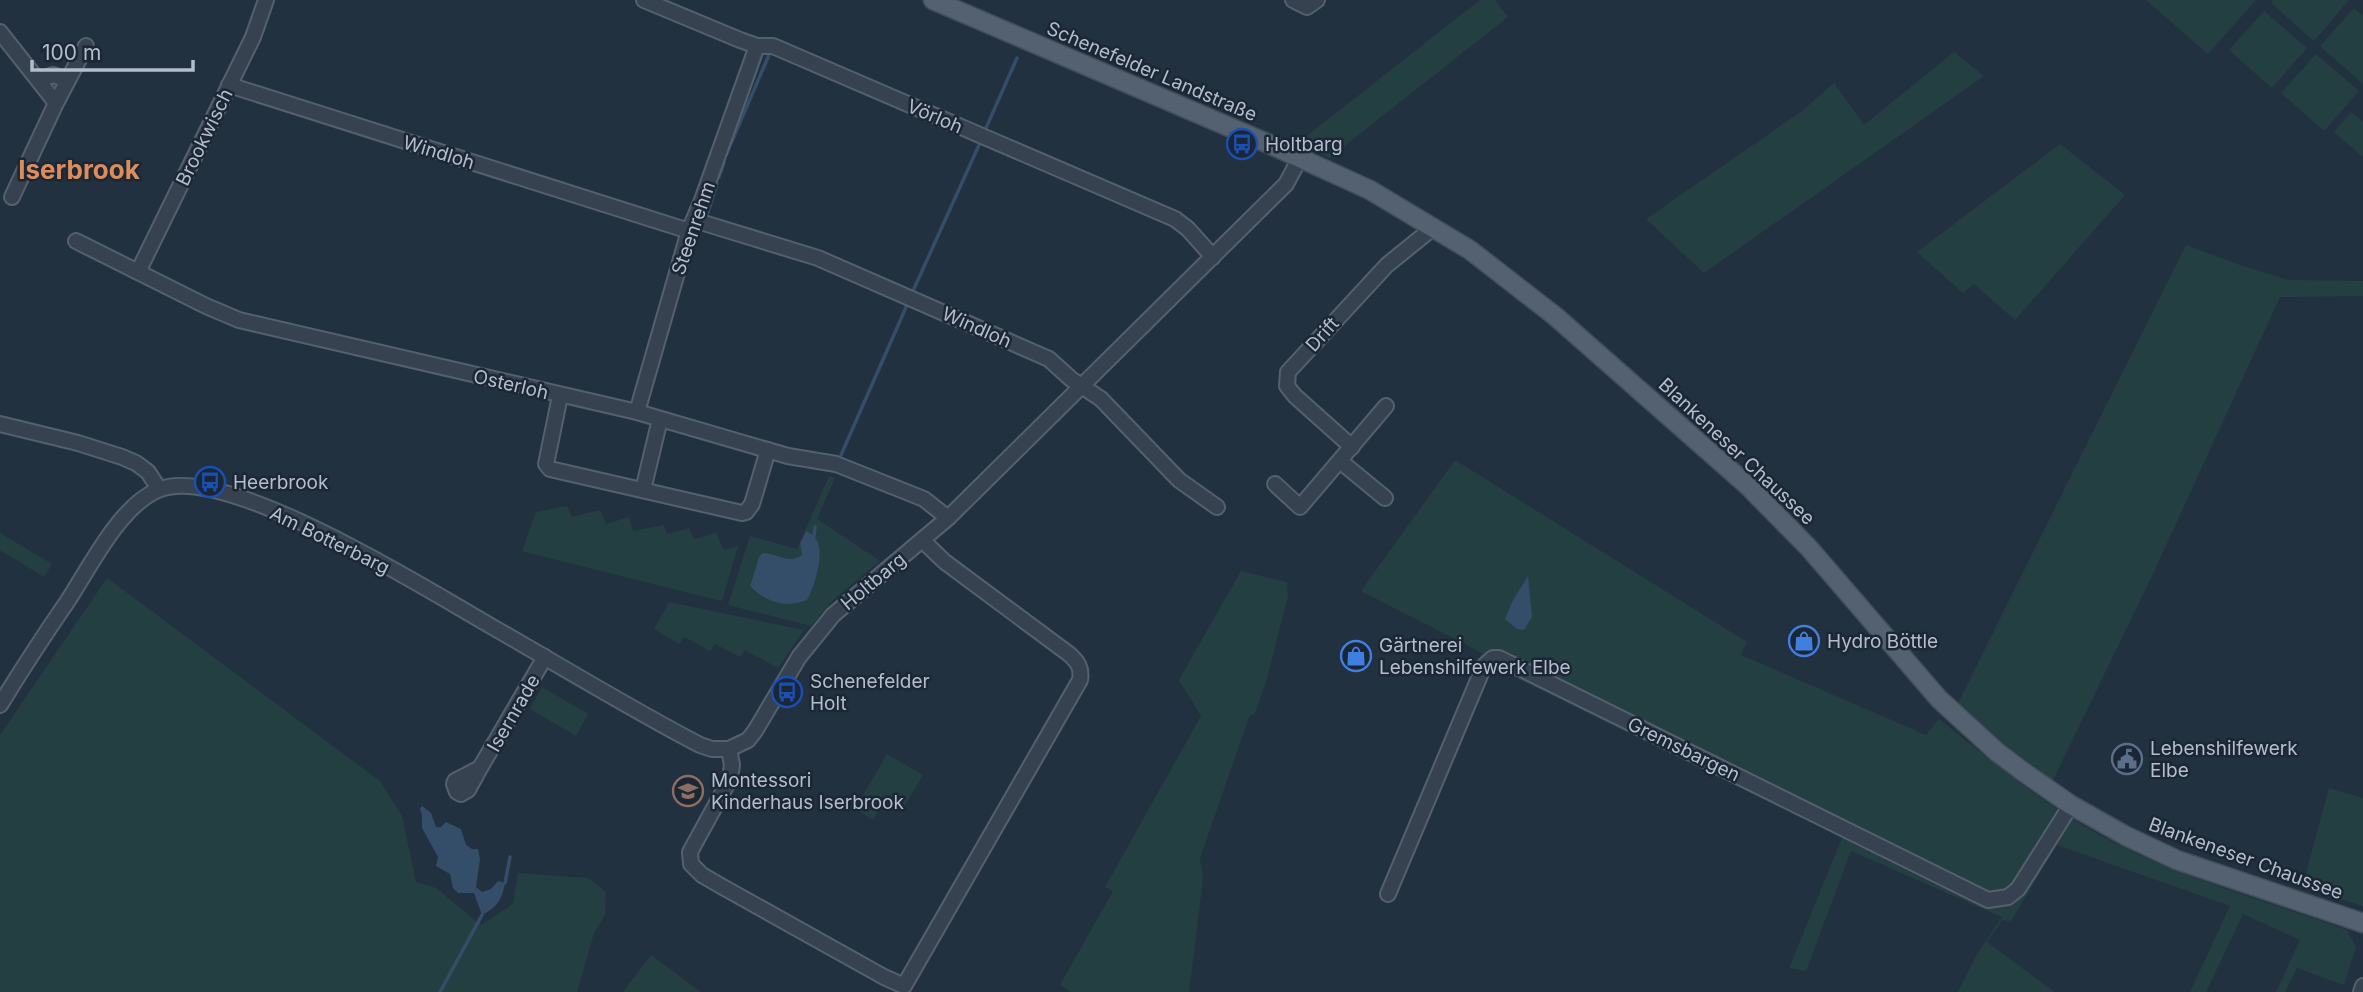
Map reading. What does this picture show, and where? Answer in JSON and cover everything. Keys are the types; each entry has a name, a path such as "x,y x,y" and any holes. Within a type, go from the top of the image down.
{"main road":[{"name":"Schenefelder Landstraße","path":"933,0 1300,158 1391,201"},
{"name":"Blankeneser Chaussee","path":"1391,201 1470,250 1525,291 1730,469 1802,540 1939,699 1997,752 2071,805 2126,836 2177,860 2363,923"}],"street":[{"name":"Brookwisch","path":"138,272 253,37 266,0"},
{"name":"Vörloh","path":"644,0 757,46 773,46 1175,219 1188,229 1213,257"},
{"path":"1293,0 1312,3"},
{"path":"0,32 56,103"},
{"path":"12,197 86,46"},
{"name":"Steenrehm","path":"637,412 691,225 757,46"},
{"path":"39,80 53,75 67,80"},
{"name":"Windloh","path":"229,85 691,225 818,258 1041,355 1101,400 1179,480 1217,507"},
{"name":"Holtbarg","path":"729,749 741,745 753,734 799,657 833,615 948,518 1286,184 1300,158"},
{"name":"Drift","path":"1352,447 1295,397 1287,386 1288,372 1387,265 1434,227"},
{"name":"Osterloh","path":"76,241 222,314 251,324 637,412 768,450 845,466 924,499 948,518"},
{"path":"560,396 545,464 550,470 742,513 752,504 768,450"},
{"path":"1275,484 1300,507 1386,406"},
{"path":"643,490 660,419"},
{"path":"0,424 122,457 148,472 159,489 128,513 106,541 0,705"},
{"path":"1340,461 1385,498"},
{"name":"Am Botterbarg","path":"159,489 184,484 207,488 304,523 363,552 700,745 712,749 729,749"},
{"path":"729,749 732,765 730,779 690,852 691,864 702,875 905,989 1080,680 1081,672 1074,659 945,562 922,540"},
{"name":"Isernrade","path":"480,768 545,657"},
{"name":"Gremsbargen","path":"1388,894 1484,666 1493,658 1499,658 1988,900 2008,897 2018,889 2071,805"},
{"path":"2361,992 2363,986"}],"green space":[{"path":"1480,0 1495,0 1508,17 1329,158 1298,143"},
{"path":"2146,0 2256,0 2208,54"},
{"path":"2273,0 2349,0 2314,41 2271,3"},
{"path":"2354,8 2363,16 2363,84 2320,46"},
{"path":"2264,11 2307,48 2272,88 2229,50"},
{"path":"1954,52 1984,76 1704,273 1646,219 1802,111 1834,83 1864,125"},
{"path":"2316,54 2359,91 2324,131 2281,93"},
{"path":"2351,112 2363,122 2363,157 2334,132"},
{"path":"2060,144 2125,195 2015,320 1974,284 1963,293 1917,252"},
{"path":"2186,245 2288,280 2363,281 2363,296 2280,297 2152,576 2053,780 2003,743 1958,703"},
{"path":"1455,460 1747,642 1741,655 1926,735 1939,719 2044,800 2113,842 2199,879 2347,930 2356,947 2344,985 2297,968 2285,992 2276,992 2300,940 2243,914 2206,992 2190,992 2230,906 2057,845 2011,921 2002,920 1987,942 2054,992 1958,992 1976,956 2002,917 1851,851 1806,971 1789,968 1842,838 1492,666 1479,659 1482,653 1361,591"},
{"path":"829,476 835,478 817,519 880,561 834,599 811,626 728,605 750,536 797,549 800,542 802,555 795,559 783,559 772,554 759,557 750,586 765,597 794,604 814,583 819,569 818,546 812,534 806,531 800,541"},
{"path":"567,506 572,517 600,510 606,524 629,517 633,531 664,525 667,534 689,528 694,539 716,533 724,550 738,546 722,601 522,551 536,512"},
{"path":"0,533 52,564 44,577 0,550"},
{"path":"1241,571 1287,582 1288,596 1266,682 1254,715 1250,715 1248,720 1200,858 1203,879 1189,992 1071,992 1060,985 1113,891 1105,887 1201,716 1179,680"},
{"path":"107,578 380,781 402,816 416,882 436,888 481,925 513,904 518,873 588,878 606,892 605,915 594,933 577,992 0,992 0,735"},
{"path":"669,602 804,630 778,668 745,650 740,657 715,644 710,651 684,637 679,644 654,629"},
{"path":"542,687 588,714 576,736 530,709"},
{"path":"887,754 923,775 905,805 887,795 873,820 855,809"},
{"path":"2329,788 2363,798 2363,906 2302,888"},
{"path":"651,955 701,992 623,992"}],"water":[{"path":"806,531 814,536 820,552 815,582 808,599 785,604 769,600 755,591 750,586 759,557 768,553 787,559 797,558 802,555 800,543"},
{"path":"1528,576 1532,617 1524,630 1517,629 1505,619"},
{"path":"422,806 431,813 436,827 441,827 446,822 461,829 466,845 478,849 480,859 476,887 482,892 491,889 498,881 505,883 498,902 482,915 474,893 458,893 453,888 450,874 436,866 438,857 422,828"}],"waterway":[{"path":"726,155 769,55"},
{"path":"986,128 1017,58"},
{"path":"913,291 979,145"},
{"path":"719,177 724,163"},
{"path":"707,215 717,184"},
{"path":"687,263 697,231"},
{"path":"841,455 907,305"},
{"path":"814,536 815,527"},
{"path":"505,883 510,857"},
{"path":"440,992 482,915"}],"place":[{"name":"Holtbarg","path":"1242,144"},
{"name":"Heerbrook","path":"210,482"},
{"name":"Hydro Böttle","path":"1804,641"},
{"name":"Gärtnerei Lebenshilfewerk Elbe","path":"1356,656"},
{"name":"Schenefelder Holt","path":"787,692"},
{"name":"Lebenshilfewerk Elbe","path":"2127,759"},
{"name":"Montessori Kinderhaus Iserbrook","path":"688,791"}],"district":[{"name":"Iserbrook","path":"79,170"}]}
